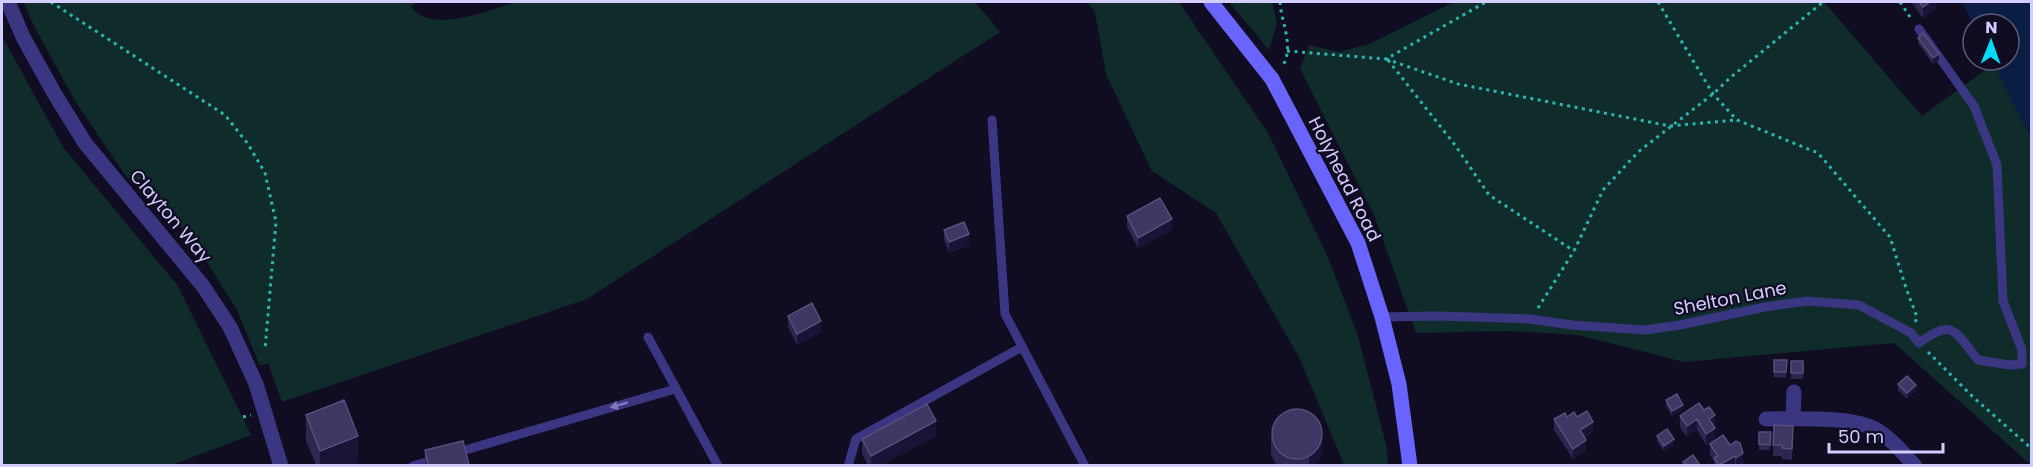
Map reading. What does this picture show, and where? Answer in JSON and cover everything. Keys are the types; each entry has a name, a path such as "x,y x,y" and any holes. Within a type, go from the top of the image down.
{"main road":[{"name":"Holyhead Road","path":"1210,2 1272,79 1358,243 1382,317 1399,384 1410,465"}],"street":[{"name":"Clayton Way","path":"8,2 23,37 85,143 196,277 230,327 256,384 281,465"},
{"path":"1793,419 1794,392"},
{"path":"1766,419 1862,424 1882,434 1915,465"}],"lane":[{"path":"1919,29 1974,106 1997,165 2003,301 2022,350 2022,364 2010,365 1978,360 1954,331 1943,328 1919,342"},
{"path":"992,120 1005,314 1085,465"},
{"name":"Shelton Lane","path":"1382,317 1530,319 1572,325 1645,330 1807,301 1859,305 1911,333 1919,342"},
{"path":"648,337 718,465"},
{"path":"848,465 856,438 1022,347"},
{"path":"413,465 675,389"}],"path":[{"path":"51,2 225,115 248,144 265,173 276,222 265,349"},
{"path":"1279,70 1284,63 1287,51 1287,35 1280,2"},
{"path":"1386,59 1486,2"},
{"path":"1658,2 1713,94 1737,120 1818,153 1890,237 1917,317 1911,333"},
{"path":"1530,319 1574,251 1603,190 1638,152 1713,94 1823,2"},
{"path":"1900,2 1919,29"},
{"path":"1287,51 1386,59 1458,84 1670,126 1737,120"},
{"path":"1386,59 1455,145 1490,195 1574,251"},
{"path":"1919,342 1973,397 2031,449"}],"green space":[{"path":"23,2 416,2 411,7 420,15 446,20 517,2 975,2 1000,32 587,299 282,402 268,363 260,366 237,310 191,237 125,175 75,101"},
{"path":"1087,2 1179,2 1268,133 1327,255 1357,333 1387,448 1388,465 1344,465 1300,359 1216,213 1152,171 1106,74 1095,12"},
{"path":"1229,2 1272,2 1277,23 1269,50"},
{"path":"1454,2 1824,2 1922,116 1982,72 2005,72 2031,125 2031,465 1894,343 1684,362 1578,335 1510,331 1416,333 1374,215 1300,69 1309,45 1339,52 1369,44"},
{"path":"2,36 63,147 178,286 251,435 172,465 2,465"}],"water":[{"path":"1962,2 2031,2 2031,139 1997,72 2021,72 2021,12 1967,12"}],"building":[{"path":"1919,2 1930,2 1923,7"},
{"path":"1923,33 1939,54 1933,58 1918,38"},
{"path":"1160,198 1172,219 1138,238 1127,216"},
{"path":"964,222 969,234 949,242 944,230"},
{"path":"812,303 821,321 797,334 788,316"},
{"path":"1774,360 1787,360 1786,372 1774,372"},
{"path":"1791,361 1803,361 1803,373 1791,373"},
{"path":"1907,376 1916,385 1907,393 1898,384"},
{"path":"1677,394 1683,405 1672,411 1666,400"},
{"path":"344,400 358,436 320,451 306,415"},
{"path":"1699,403 1704,410 1709,407 1715,415 1709,419 1715,428 1706,434 1697,419 1687,426 1680,416"},
{"path":"927,404 936,421 871,456 862,439"},
{"path":"1297,409 1315,416 1322,434 1315,452 1297,459 1279,452 1272,434 1279,416"},
{"path":"1587,411 1593,422 1580,430 1586,440 1573,449 1554,419 1565,413 1567,417 1574,412 1577,417"},
{"path":"1774,425 1793,426 1792,449 1782,448 1782,445 1773,445"},
{"path":"1667,429 1674,439 1664,446 1657,436"},
{"path":"1759,432 1771,432 1770,445 1759,444"},
{"path":"1723,435 1730,445 1736,441 1740,443 1743,453 1719,465 1714,458 1718,456 1710,444"},
{"path":"463,441 469,465 428,465 425,450"},
{"path":"1693,455 1700,465 1686,465 1683,462"}]}
